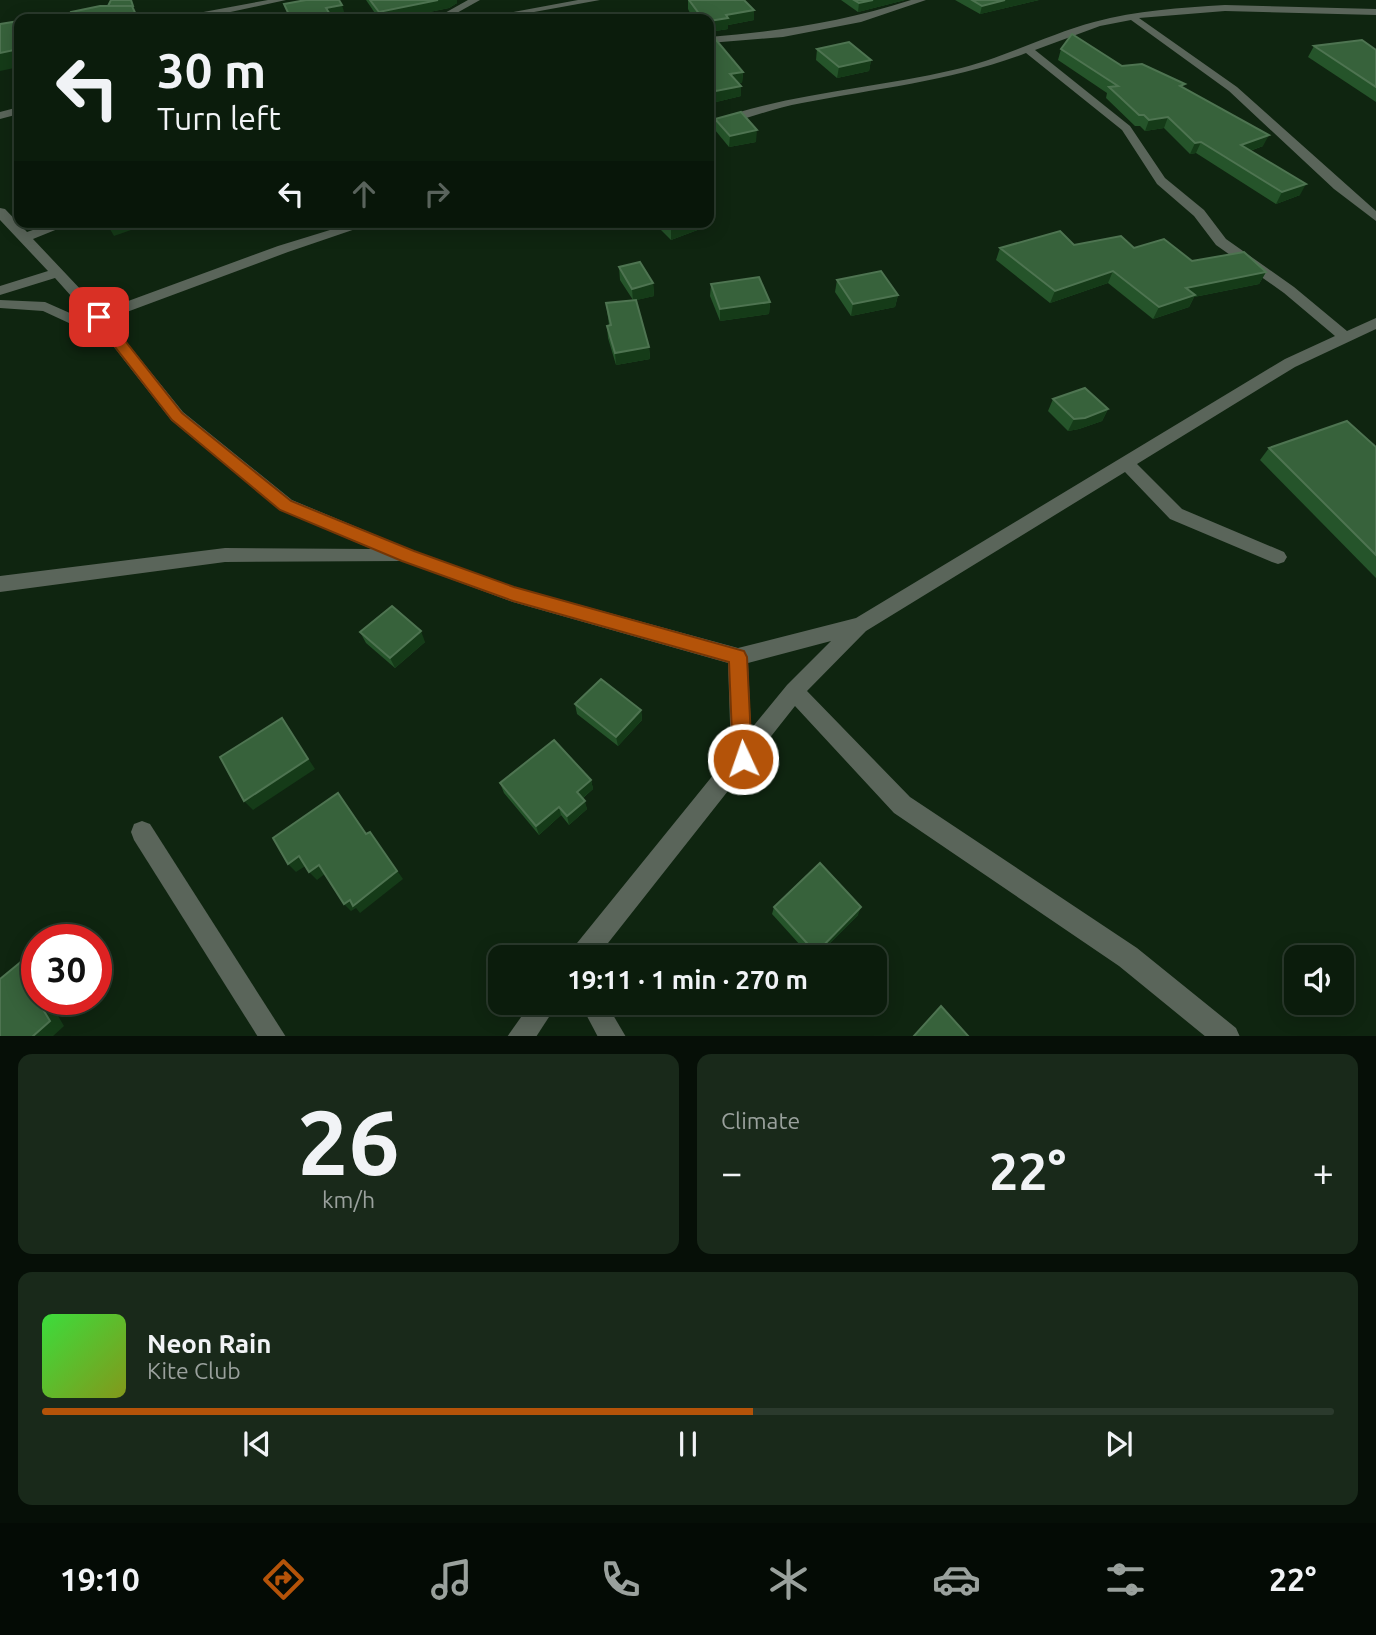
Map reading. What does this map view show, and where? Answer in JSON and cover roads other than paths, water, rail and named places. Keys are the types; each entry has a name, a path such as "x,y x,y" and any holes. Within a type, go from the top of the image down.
{"street":[{"path":"211,14 281,0"},
{"path":"448,14 475,0"},
{"path":"510,14 595,0"},
{"path":"714,40 783,34 861,19 921,0"},
{"path":"1184,0 1199,10"},
{"path":"1345,0 1376,11"},
{"path":"714,124 735,115 839,92 956,73 1029,50 1097,24 1139,14 1199,10 1376,11"},
{"path":"1134,17 1231,87 1292,141 1350,198 1376,217"},
{"path":"1029,50 1126,128 1161,181 1199,213 1221,242 1289,290 1346,338"},
{"path":"0,212 14,225"},
{"path":"17,228 99,317 177,416 286,505 408,556 513,594 738,657 861,625"},
{"path":"26,237 52,228"},
{"path":"99,317 284,249 351,228"},
{"path":"0,291 56,273"},
{"path":"0,304 45,307 114,338"},
{"path":"592,945 743,759 794,691 861,625 1290,363 1376,323"},
{"path":"1126,463 1176,514 1278,557"},
{"path":"0,584 225,555 408,556"},
{"path":"738,657 743,759"},
{"path":"794,691 902,805 1128,957 1226,1036"},
{"path":"142,832 272,1036"},
{"path":"521,1036 537,1015"},
{"path":"599,1015 612,1036"}]}
